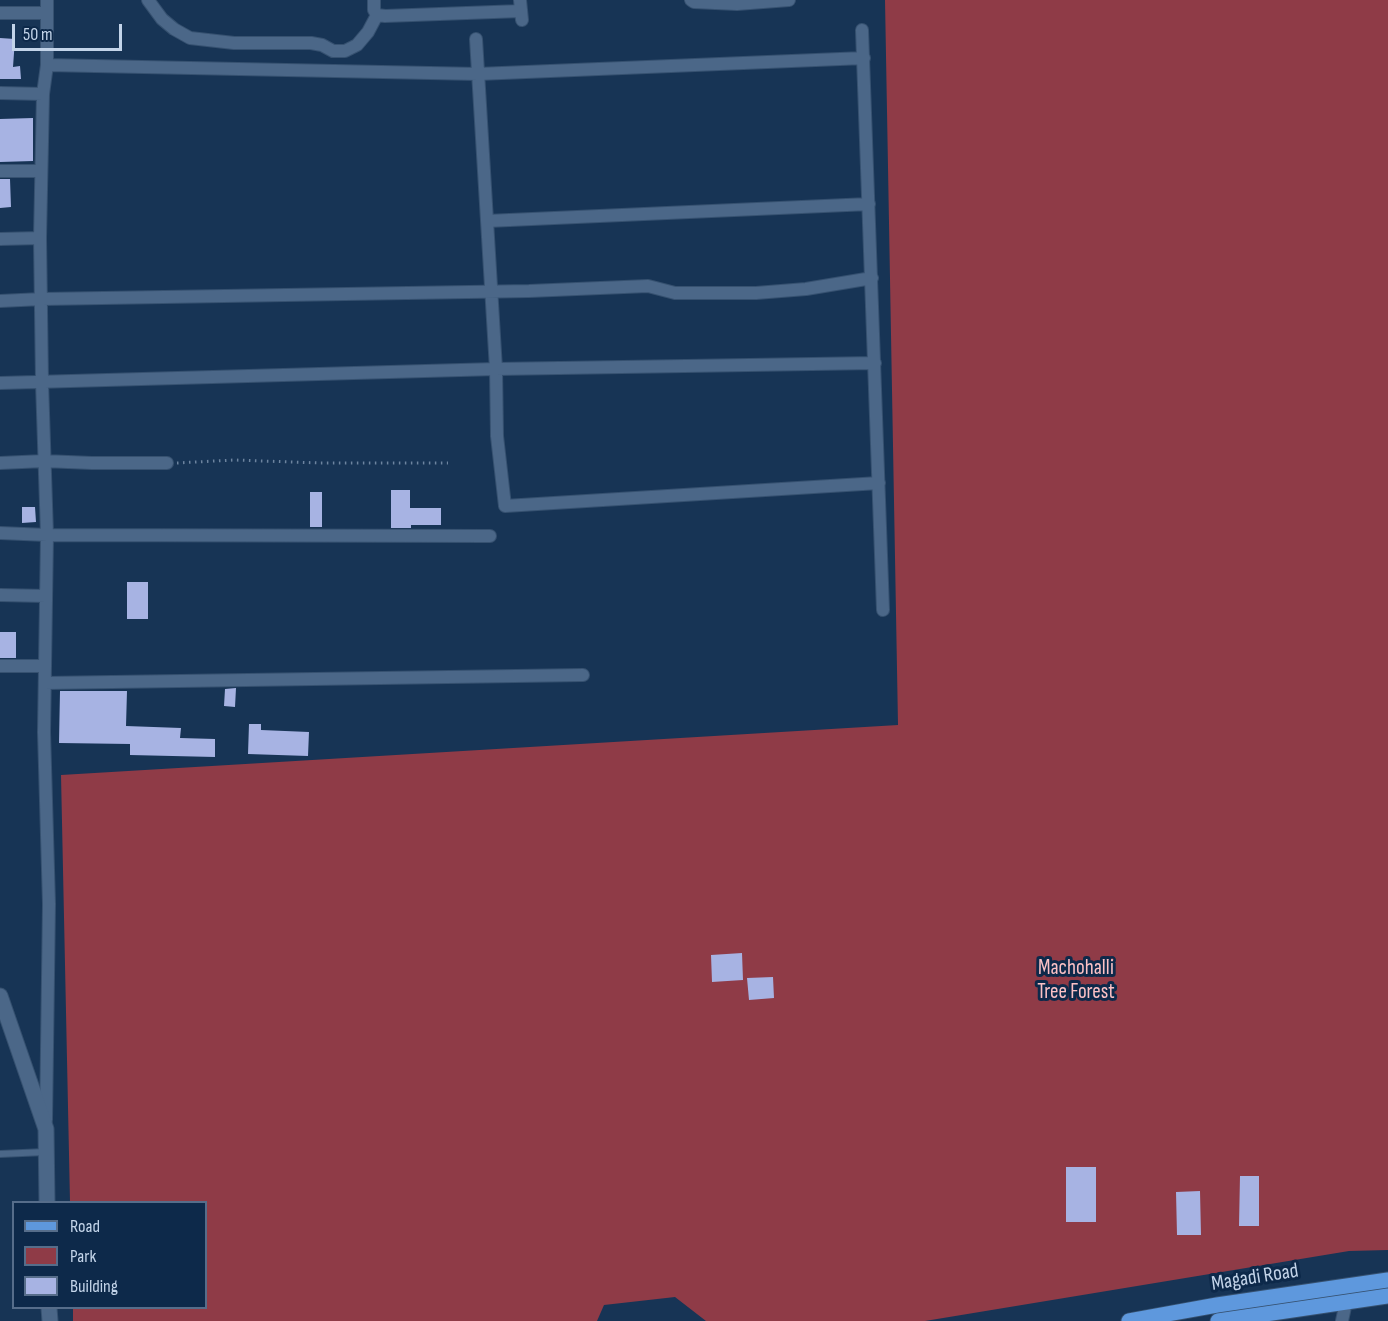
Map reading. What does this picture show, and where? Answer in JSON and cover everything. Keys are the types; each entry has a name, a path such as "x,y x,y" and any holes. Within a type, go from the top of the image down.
{"main road":[{"name":"Magadi Road","path":"1129,1321 1217,1305 1388,1280"},
{"name":"Magadi Road","path":"1218,1321 1388,1296"}],"street":[{"path":"47,0 47,65 43,94 40,238 46,536 44,732 50,904 47,1201"},
{"path":"148,0 162,19 190,38 234,43 312,43 333,51 345,51 357,45 368,32 377,15"},
{"path":"374,0 374,10 377,15"},
{"path":"691,0 726,4 789,0"},
{"path":"377,15 521,10"},
{"path":"0,13 47,13"},
{"path":"862,30 883,610"},
{"path":"476,39 496,369 497,436 505,506 879,483"},
{"path":"47,65 478,74 864,58"},
{"path":"0,93 43,94"},
{"path":"0,171 41,171"},
{"path":"487,220 869,204"},
{"path":"0,239 40,238"},
{"path":"0,301 491,292 648,286 675,293 756,293 806,289 872,278"},
{"path":"0,383 496,369 875,363"},
{"path":"0,463 44,461 92,464 167,464"},
{"path":"0,533 46,536 490,536"},
{"path":"0,595 46,596"},
{"path":"0,666 45,666"},
{"path":"45,682 583,675"},
{"path":"0,996 46,1129"},
{"path":"1342,1321 1346,1302"}],"lane":[{"path":"0,1154 46,1152"}],"path":[{"path":"167,464 234,460 320,464 448,464"}],"green space":[{"name":"Machohalli Tree Forest","path":"885,0 1388,0 1388,1250 1349,1251 925,1321 706,1321 675,1297 604,1305 597,1321 73,1321 73,1309 207,1309 207,1201 70,1201 61,775 898,725"}],"building":[{"path":"0,38 15,39 13,67 20,66 21,79 0,79"},
{"path":"33,118 33,161 0,162 0,119"},
{"path":"0,179 10,179 11,207 0,208"},
{"path":"391,490 410,490 410,508 441,508 441,525 391,528"},
{"path":"310,492 322,492 322,527 310,527"},
{"path":"22,507 35,507 36,522 22,523"},
{"path":"127,582 148,582 148,619 127,619"},
{"path":"0,632 16,632 16,658 0,658"},
{"path":"236,688 235,707 224,706 225,689"},
{"path":"60,691 127,691 126,726 181,728 180,738 215,739 215,757 130,755 130,744 59,743"},
{"path":"249,724 261,724 261,730 309,732 308,756 248,754"},
{"path":"742,953 743,980 712,982 711,955"},
{"path":"773,977 774,998 749,1000 747,978"},
{"path":"1066,1167 1096,1167 1096,1222 1066,1222"},
{"path":"1240,1176 1259,1176 1259,1226 1239,1226"},
{"path":"1200,1191 1201,1235 1177,1235 1176,1192"}]}
